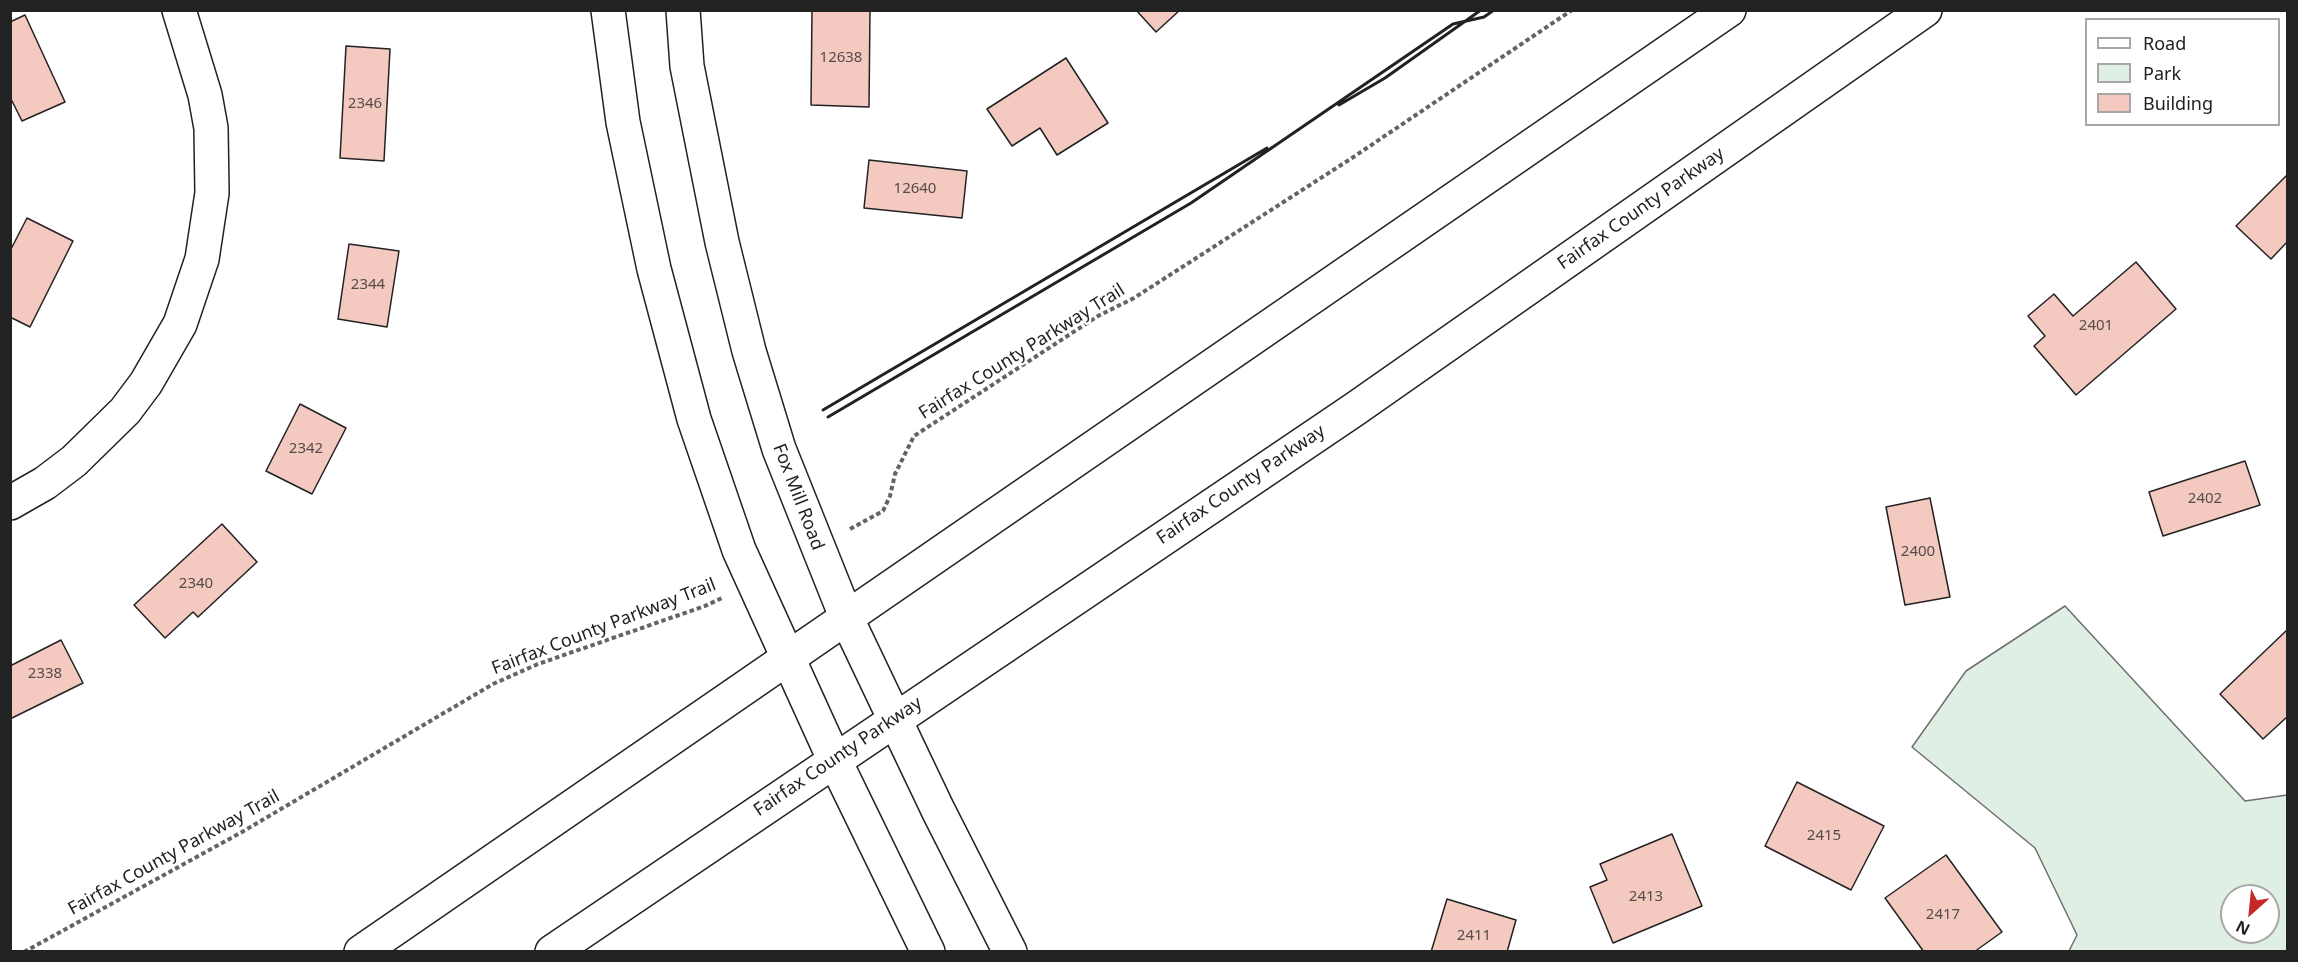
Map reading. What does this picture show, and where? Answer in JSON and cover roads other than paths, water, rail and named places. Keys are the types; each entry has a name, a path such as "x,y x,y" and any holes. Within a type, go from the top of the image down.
{"main road":[{"path":"10,503 74,462 125,411 146,383 180,324 202,259 212,193 211,128 205,95 179,10"},
{"path":"608,10 623,122 673,349 698,430 752,583 834,759 928,951"},
{"name":"Fox Mill Road","path":"683,10 687,66 722,242 749,351 779,449 847,619 894,719 1010,951"},
{"path":"361,951 649,754 787,656 847,619 1729,10"},
{"name":"Fairfax County Parkway","path":"552,951 1355,409 1925,10"}]}
